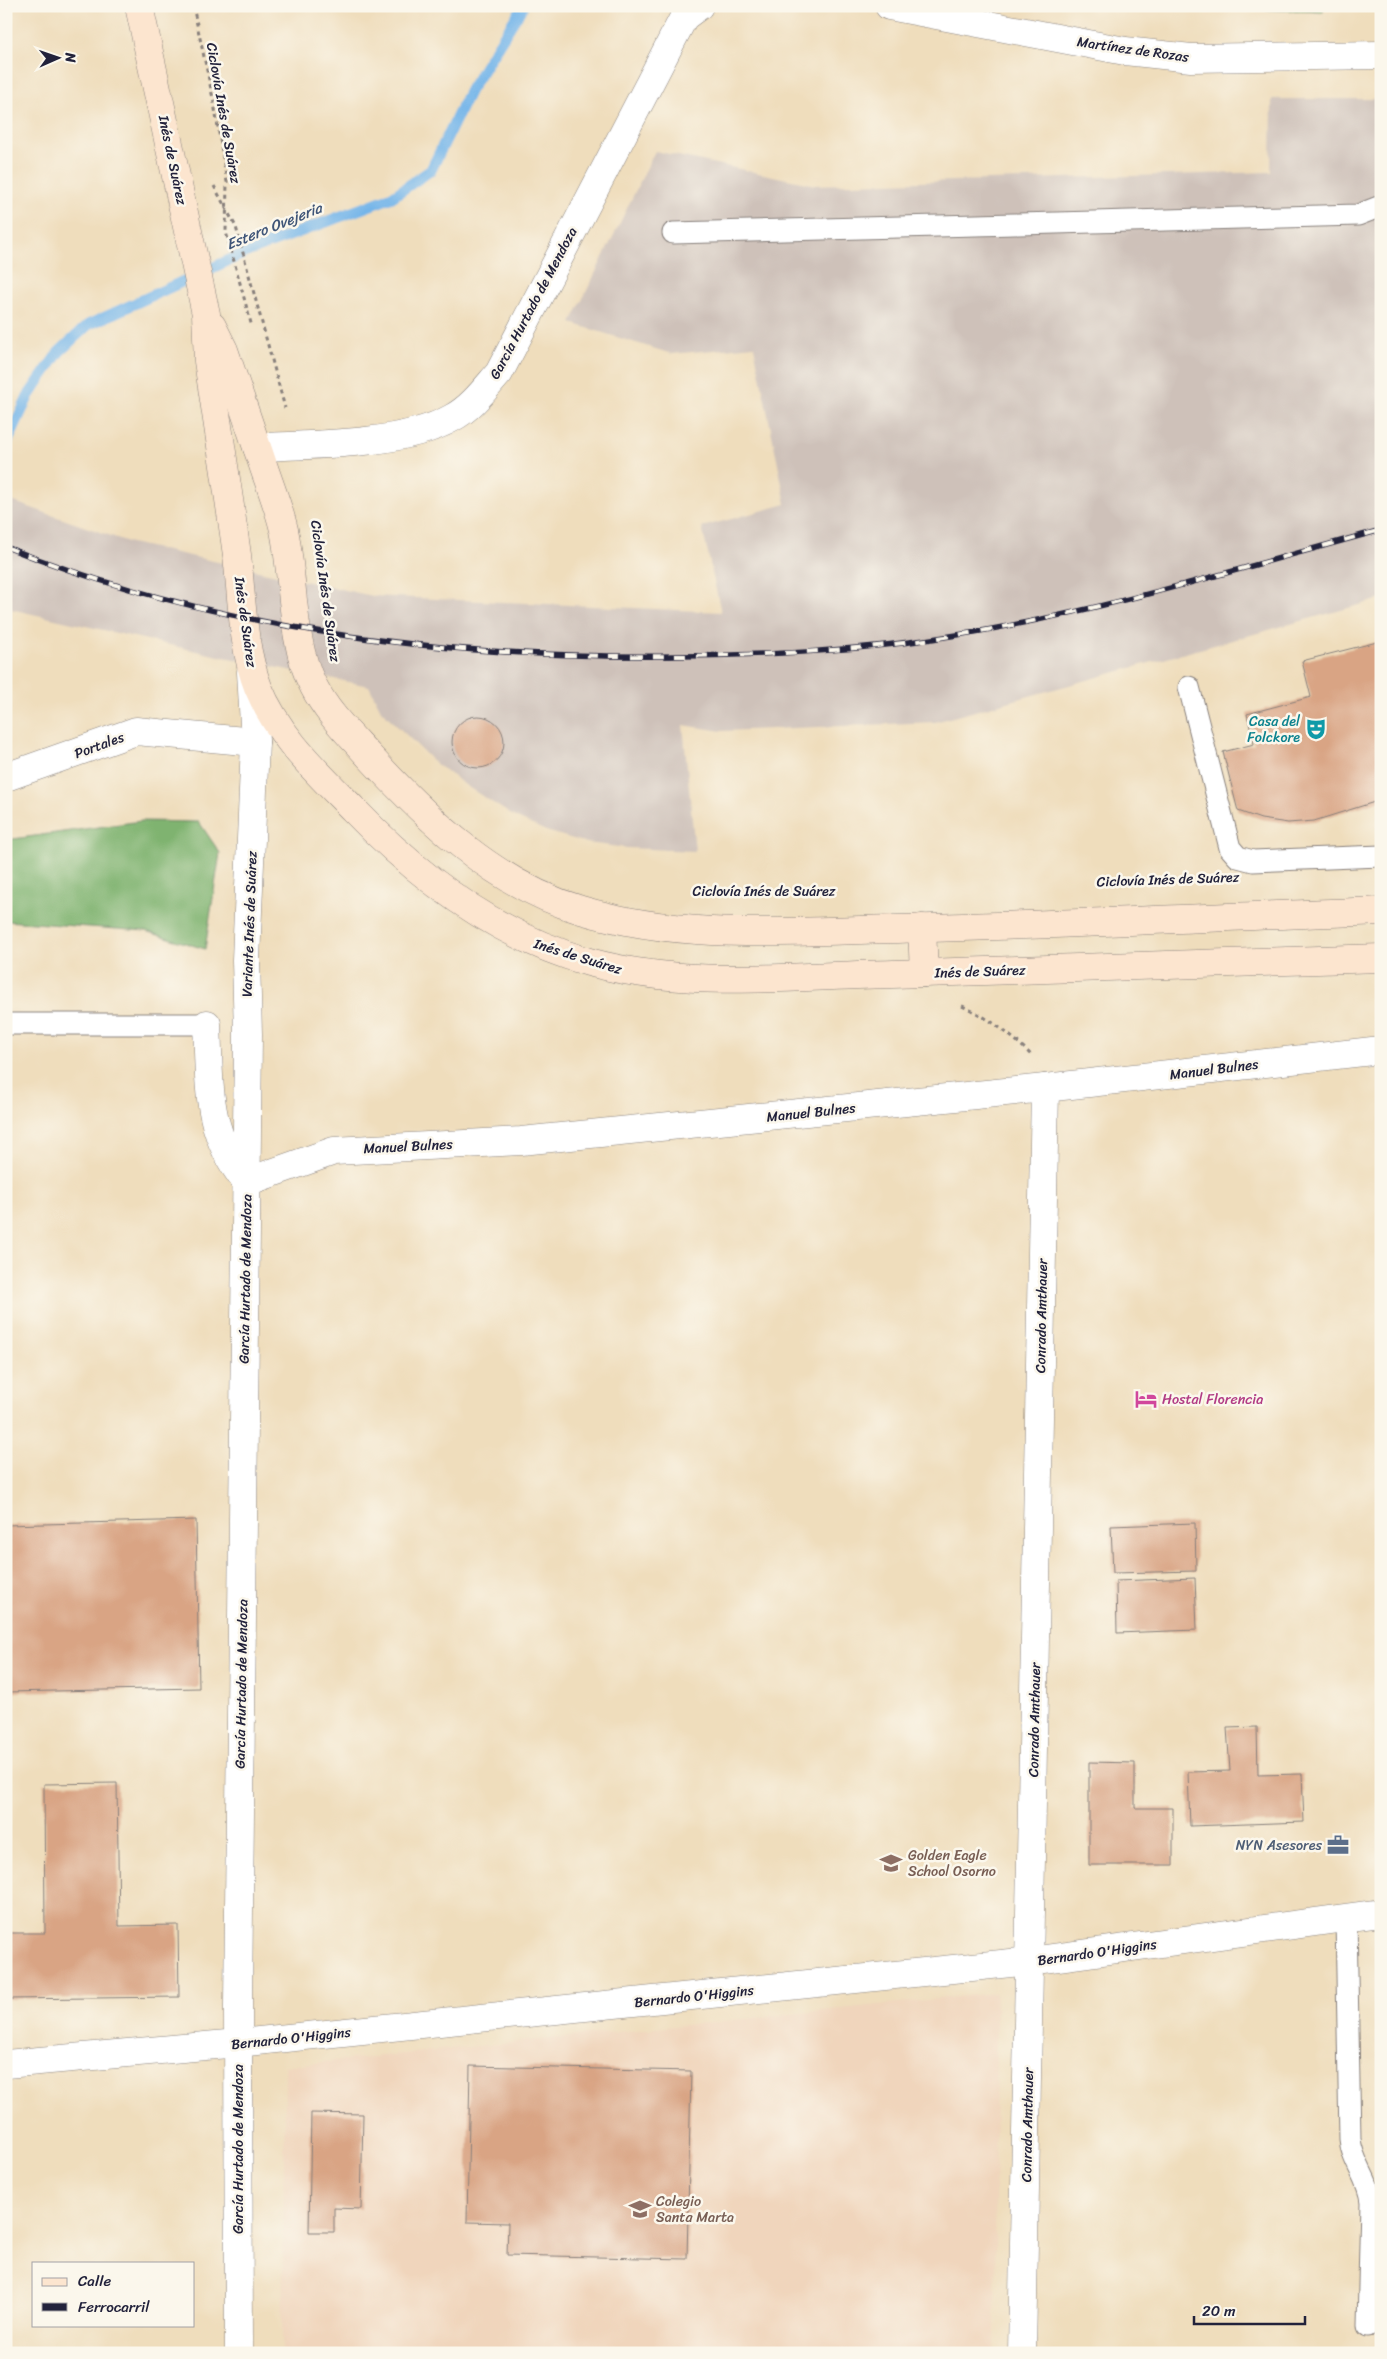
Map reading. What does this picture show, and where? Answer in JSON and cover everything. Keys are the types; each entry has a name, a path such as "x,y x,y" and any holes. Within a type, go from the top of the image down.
{"main road":[{"name":"Inés de Suárez","path":"140,6 206,314 208,361 251,666 273,719 291,745 376,833 416,869 437,885 518,936 588,961 628,971 672,978 924,973 1381,958"},
{"name":"Inés de Suárez","path":"206,314 224,350 284,530 300,644 304,663 314,687 333,716 415,806 448,835 513,879 548,898 578,910 622,920 711,933 922,928 1381,911"},
{"path":"922,928 924,973"}],"street":[{"name":"García Hurtado de Mendoza","path":"257,447 376,440 411,433 452,418 480,396 499,373 684,17 699,6"},
{"name":"Martínez de Rozas","path":"889,6 1125,51 1191,58 1381,55"},
{"name":"Variante Inés de Suárez","path":"246,1182 248,1034 246,960 255,742 251,666"},
{"name":"Portales","path":"6,778 136,732 255,742"},
{"name":"García Hurtado de Mendoza","path":"208,1024 211,1106 215,1125 232,1164 246,1182 238,2043 239,2353"},
{"name":"Manuel Bulnes","path":"246,1182 334,1151 521,1141 1045,1088 1381,1050"},
{"name":"Conrado Amthauer","path":"1022,2353 1045,1088"},
{"name":"Bernardo O'Higgins","path":"6,2064 238,2043 1030,1961 1381,1913"}],"lane":[{"path":"673,234 1358,215 1381,206"},
{"path":"1189,687 1230,848 1238,857 1253,861 1381,856"},
{"path":"6,1024 208,1024"},
{"path":"1346,1918 1351,2151 1367,2182 1371,2202 1368,2326"}],"path":[{"name":"Ciclovía Inés de Suárez","path":"193,6 214,103 226,182 226,232 240,282"},
{"path":"236,227 285,408"},
{"path":"924,973 935,993 994,1024 1020,1043 1035,1059 1043,1074 1045,1088"}],"shaded area":[{"path":"1272,99 1381,99 1381,599 935,722 722,731 683,725 695,851 627,848 587,843 546,831 515,817 435,763 381,710 369,686 214,655 6,608 6,499 131,543 372,596 721,612 702,527 786,504 754,346 672,354 571,323 655,151 815,185 1271,172"},
{"name":"Colegio Santa Marta","path":"996,1993 995,2353 282,2353 285,2066"}],"green space":[{"path":"1187,6 1323,6 1323,12"},
{"path":"141,821 199,822 220,853 205,949 145,931 6,921 6,840"}],"building":[{"name":"Casa del Folckore","path":"1381,641 1381,800 1314,821 1288,823 1261,819 1238,811 1223,752 1254,744 1247,714 1311,697 1302,661"},
{"path":"478,716 488,718 496,724 502,732 504,742 502,752 496,760 488,766 478,768 468,766 460,760 454,752 452,742 454,732 460,724 468,718"},
{"path":"196,1520 199,1688 6,1692 6,1525"},
{"path":"1195,1523 1196,1571 1113,1573 1111,1526"},
{"path":"1195,1578 1197,1630 1117,1633 1116,1581"},
{"path":"1257,1727 1258,1775 1302,1774 1304,1822 1190,1826 1188,1772 1230,1771 1227,1728"},
{"path":"1089,1762 1135,1763 1135,1808 1173,1808 1173,1865 1089,1865"},
{"path":"117,1783 119,1926 178,1925 179,1997 6,1999 6,1933 45,1933 44,1784"},
{"path":"470,2066 691,2071 687,2259 507,2255 508,2223 467,2222"},
{"path":"311,2113 363,2114 361,2209 334,2208 334,2232 309,2232"}],"waterway":[{"name":"Estero Ovejeria","path":"6,445 29,395 59,352 88,325 249,251 392,197 431,170 470,90 523,6"}],"railway":[{"path":"6,547 87,576 169,600 252,619 336,634 420,645 506,652 591,656 676,656 746,655 852,648 957,635 1117,602 1381,530"}],"place":[{"name":"Casa del Folckore","path":"1316,729"},
{"name":"Hostal Florencia","path":"1146,1399"},
{"name":"NYN Asesores","path":"1338,1845"},
{"name":"Golden Eagle School Osorno","path":"891,1863"},
{"name":"Colegio Santa Marta","path":"640,2209"}]}
